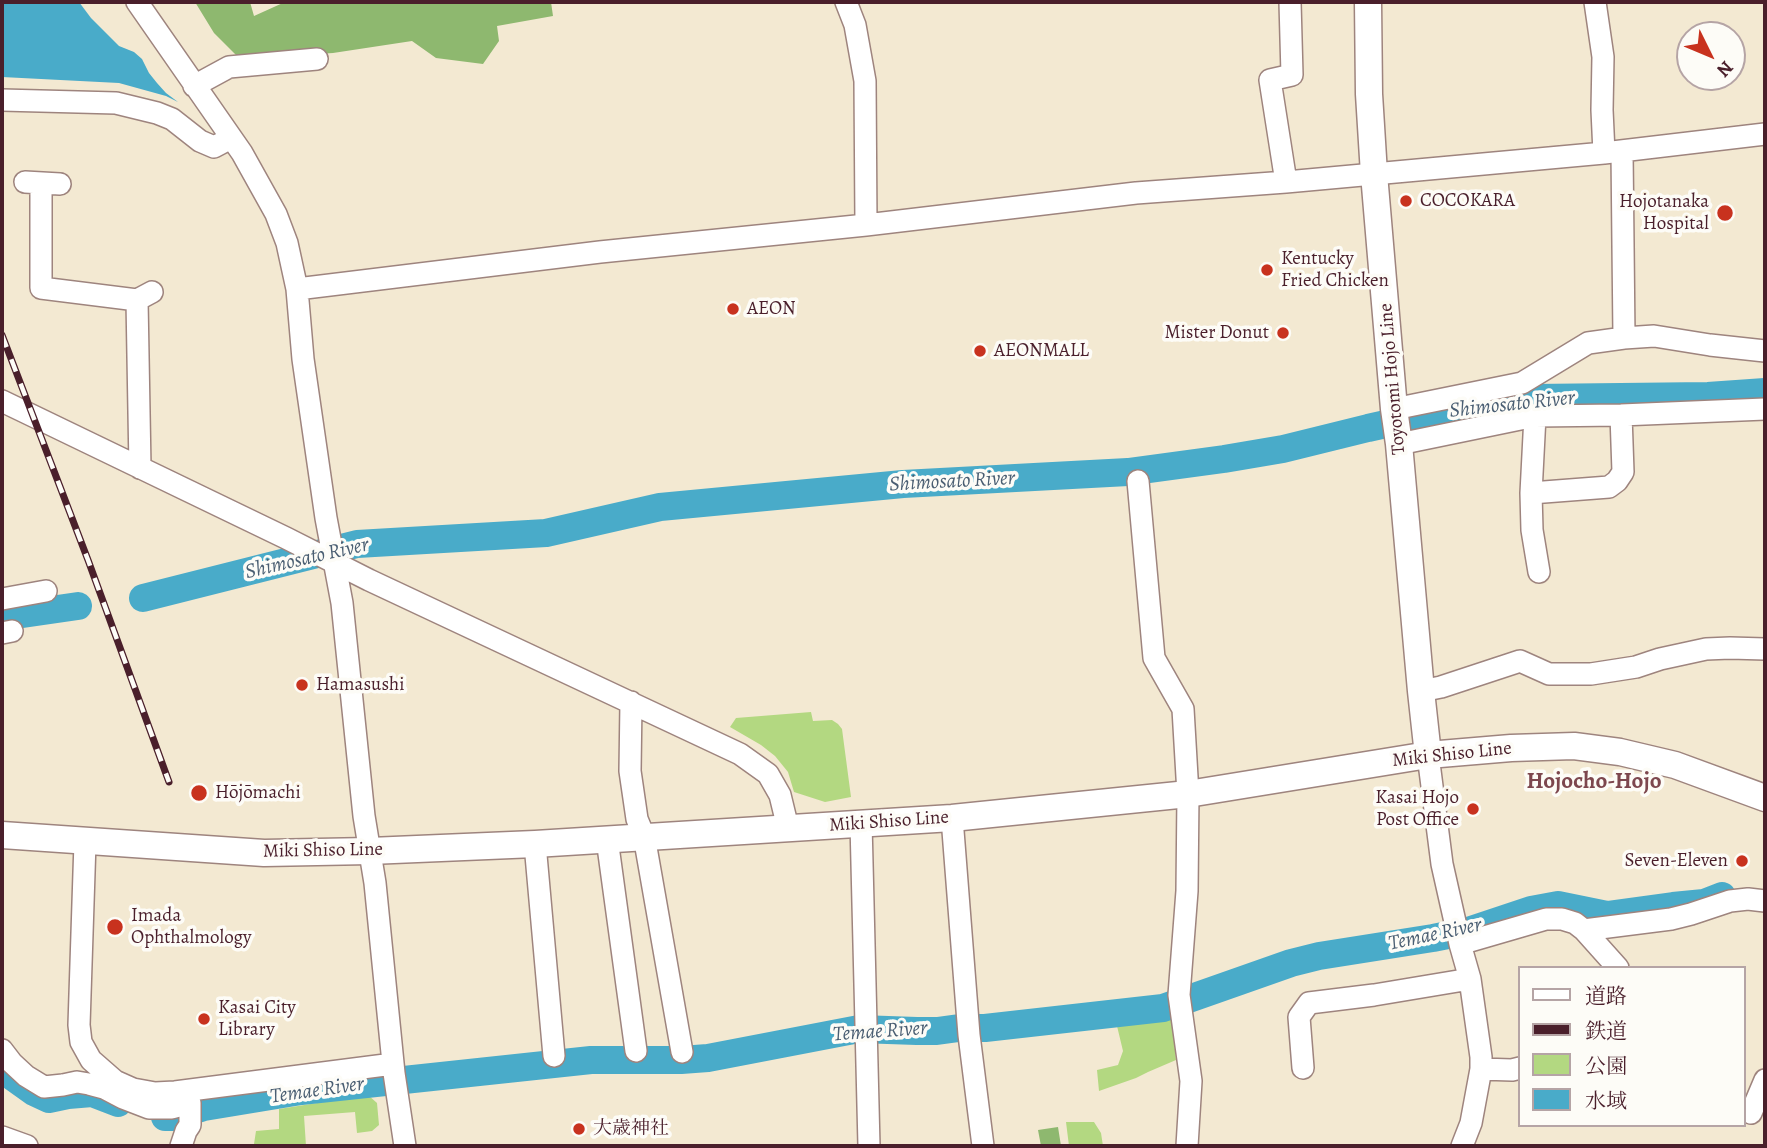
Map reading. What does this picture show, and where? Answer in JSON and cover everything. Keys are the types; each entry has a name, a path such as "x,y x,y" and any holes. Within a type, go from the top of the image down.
{"main road":[{"name":"Toyotomi Hojo Line","path":"1368,2 1374,174 1428,755"},
{"name":"Miki Shiso Line","path":"2,835 264,853 535,844 952,818 1188,794 1428,755 1574,746 1620,752 1675,765 1765,798"}],"street":[{"path":"136,2 248,163 276,214 287,243 297,289 326,518 342,603 393,1064 405,1146"},
{"path":"846,2 855,25 864,80 866,225"},
{"path":"1286,182 1270,80 1292,75 1290,2"},
{"path":"1595,2 1602,57 1602,110 1613,152 1624,338"},
{"path":"194,86 229,67 317,59"},
{"path":"2,100 116,103 172,119 200,141 214,147 231,138"},
{"path":"297,289 1136,192 1286,182 1613,152 1765,134"},
{"path":"42,183 41,288 145,296 140,468"},
{"path":"1394,409 1522,383 1588,343 1654,336 1765,351"},
{"path":"2,401 335,563 740,754 768,774 780,795 788,828"},
{"path":"1398,440 1535,416 1765,409"},
{"path":"1531,493 1609,487 1617,481 1623,472 1621,415"},
{"path":"1535,416 1531,493 1532,530 1539,572"},
{"path":"1138,481 1154,658 1183,709 1188,794 1180,1002 1191,1081 1187,1146"},
{"path":"2,598 46,591"},
{"path":"1421,691 1520,661 1549,674 1591,674 1636,667 1706,649 1765,649"},
{"path":"631,702 630,771 682,1052"},
{"path":"1428,755 1442,864 1470,979 1481,1057 1471,1123 1462,1146"},
{"path":"952,818 969,1027 984,1146"},
{"path":"861,823 869,1146"},
{"path":"607,839 636,1051"},
{"path":"85,842 79,1025 81,1042 91,1060 115,1080 133,1089 155,1093 175,1092 393,1064"},
{"path":"535,844 554,1056"},
{"path":"1584,930 1671,919 1730,901 1765,901"},
{"path":"1458,935 1546,919 1562,919 1575,923 1584,930 1616,966"},
{"path":"1303,1068 1299,1017 1308,1003 1470,979"},
{"path":"2,1050 26,1076 44,1087 77,1082 104,1088 149,1108 191,1111 181,1146"},
{"path":"1481,1069 1518,1068"},
{"path":"1753,1115 1765,1080"},
{"path":"2,1137 27,1146"}],"green space":[{"path":"195,2 250,2 254,16 285,2 551,2 553,16 497,26 499,41 483,64 436,58 412,41 333,53 240,59 214,33"},
{"path":"811,712 813,721 832,720 842,729 851,797 825,802 794,792 788,772 775,756 730,727 736,718"},
{"path":"1172,1018 1176,1060 1099,1091 1097,1070 1118,1065 1123,1051 1117,1026"},
{"path":"368,1095 377,1103 379,1125 372,1131 357,1133 355,1112 304,1116 306,1146 254,1144 256,1131 279,1129 279,1109"},
{"path":"1066,1122 1094,1122 1101,1133 1103,1146 1069,1146"},
{"path":"1058,1127 1061,1146 1041,1146 1038,1130"}],"water":[{"path":"2,2 79,2 119,46 134,52 142,59 157,83 178,102 119,83 2,77"}],"waterway":[{"name":"Shimosato River","path":"143,598 357,544 546,533 660,507 903,484 1128,472 1283,449 1431,414 1533,398 1708,396 1765,392"},
{"name":"Shimosato River","path":"2,617 78,606"},
{"name":"Temae River","path":"165,1117 204,1107 301,1091 591,1060 708,1058 859,1029 937,1031 985,1028 1163,1008 1291,963 1468,931 1531,910 1558,905 1607,915 1704,903 1722,896"},
{"name":"Temae River","path":"13,1077 49,1099 92,1093 118,1103"}],"railway":[{"path":"2,335 169,782"}],"place":[{"name":"COCOKARA","path":"1406,201"},
{"name":"Hojotanaka Hospital","path":"1725,213"},
{"name":"Kentucky Fried Chicken","path":"1267,270"},
{"name":"AEON","path":"733,309"},
{"name":"Mister Donut","path":"1283,333"},
{"name":"AEONMALL","path":"980,351"},
{"name":"Hamasushi","path":"302,685"},
{"name":"Hōjōmachi","path":"199,793"},
{"name":"Kasai Hojo Post Office","path":"1473,809"},
{"name":"Seven-Eleven","path":"1742,861"},
{"name":"Imada Ophthalmology","path":"115,927"},
{"name":"Kasai City Library","path":"204,1019"},
{"name":"大歳神社","path":"579,1129"}],"district":[{"name":"Hojocho-Hojo","path":"1594,782"}]}
